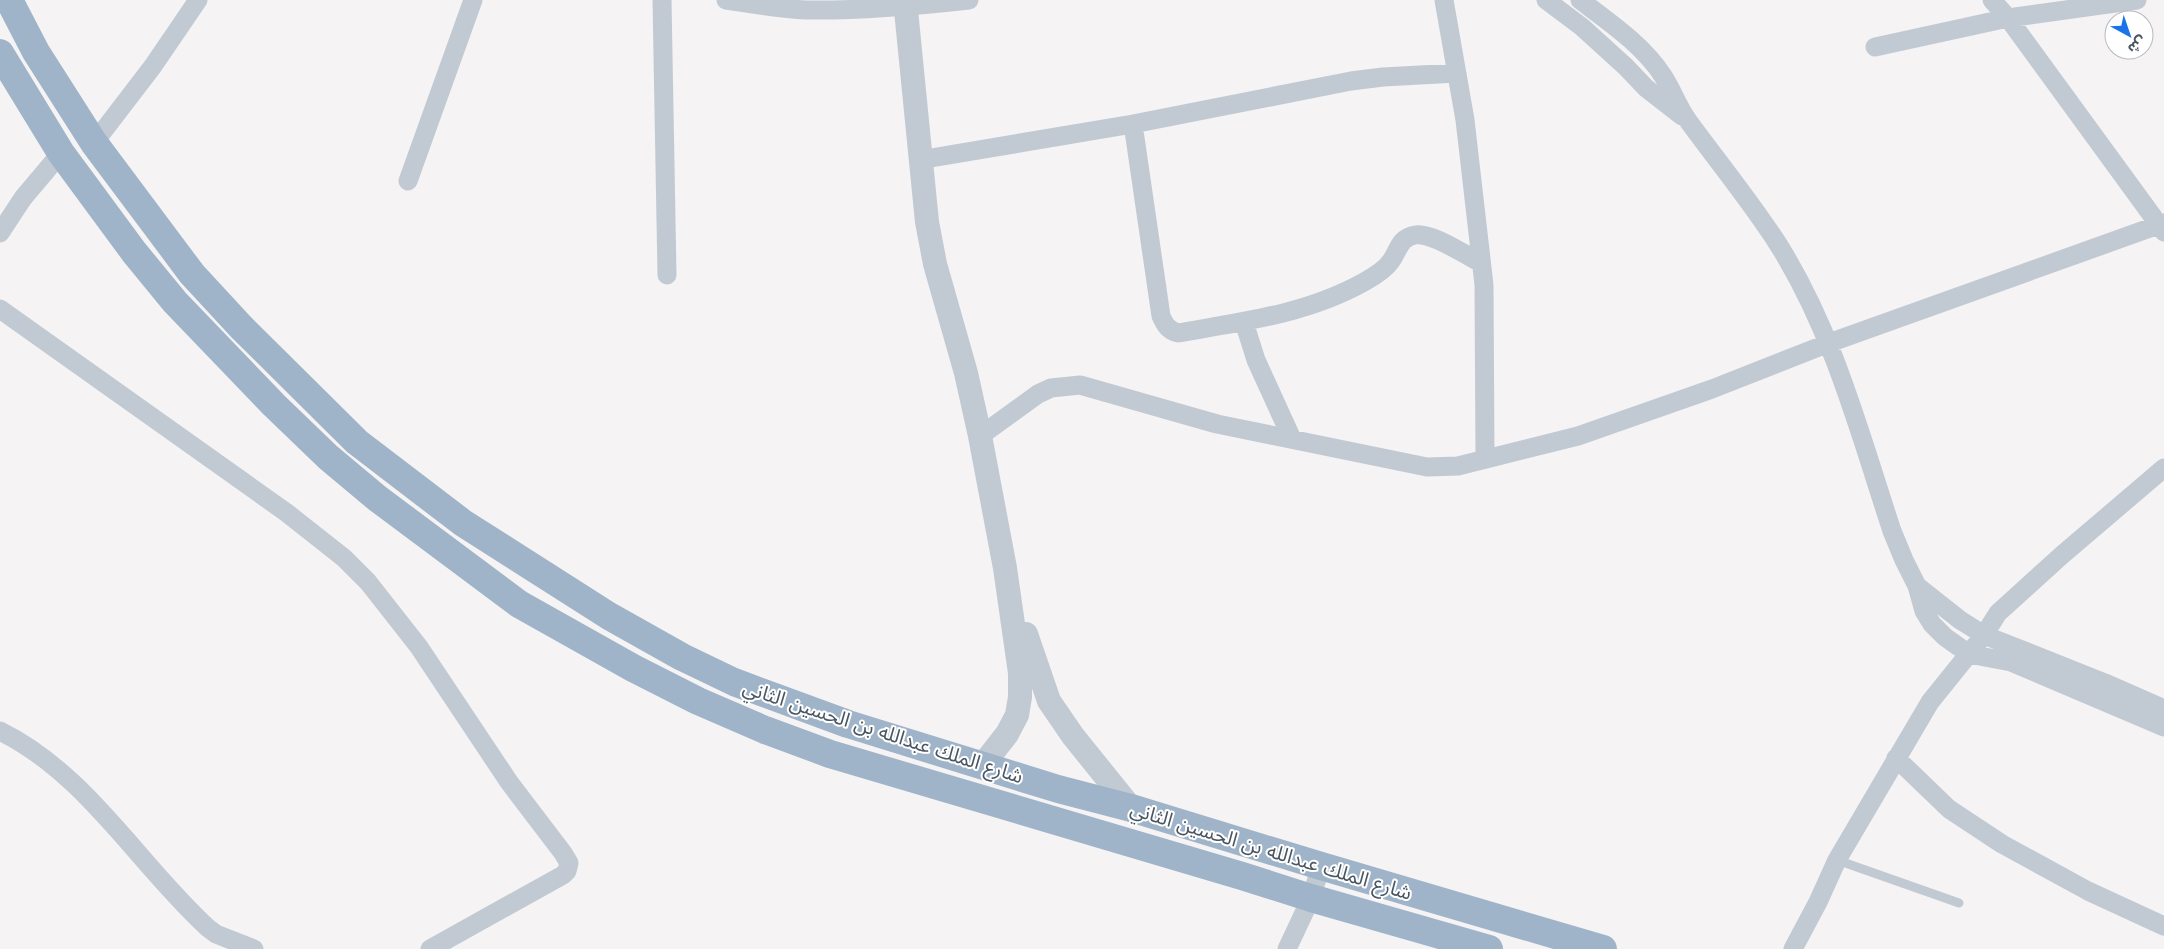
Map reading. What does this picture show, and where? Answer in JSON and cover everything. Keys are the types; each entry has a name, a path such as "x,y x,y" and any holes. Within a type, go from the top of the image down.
{"highway":[{"name":"شارع الملك عبدالله بن الحسين الثاني","path":"9,0 36,52 94,143 192,274 241,328 358,442 463,522 609,616 682,657 734,682 848,724 982,766 1131,808 1603,949"},
{"name":"شارع الملك عبدالله بن الحسين الثاني","path":"0,52 61,153 128,245 175,302 274,405 328,457 377,498 520,604 633,668 698,701 774,734 830,754 1311,898 1490,949"}],"street":[{"path":"94,143 147,74 198,0"},
{"path":"408,180 473,0"},
{"path":"662,0 668,275"},
{"path":"726,0 807,10 969,0"},
{"path":"1444,0 1465,120 1481,263 1485,311 1485,459"},
{"path":"1546,0 1582,27 1646,88 1687,120"},
{"path":"1580,0 1621,32 1663,75 1687,120 1742,193 1778,245 1829,343 1892,531 1917,586 1924,611 1932,624 1945,637 1968,654 2011,662 2164,727"},
{"path":"980,436 1038,394 1051,388 1080,385 1181,415 1292,439 1428,467 1458,466 1578,436 1712,389 1829,343 2162,227 2008,18 1992,0"},
{"path":"1875,47 2008,18 2137,0"},
{"path":"905,3 919,160 927,222 935,264 964,364 980,436 1005,568 1020,673 1020,697 1016,715 1007,734 982,766"},
{"path":"919,160 1133,124 1351,81 1457,73"},
{"path":"1133,124 1157,293 1163,322 1166,327 1178,333 1244,322 1291,311 1362,283 1390,263 1402,240 1414,235 1434,238 1481,263"},
{"path":"0,233 23,198 61,153"},
{"path":"0,309 287,513 344,558 368,582 419,647 509,782 563,853 569,867 563,875 430,949"},
{"path":"1244,322 1256,360 1292,439"},
{"path":"1793,949 1818,902 1837,860 1930,702 1984,635 1998,613 2164,468"},
{"path":"1005,568 1049,701 1073,736 1131,808"},
{"path":"1917,586 1960,620 1984,635 2105,683 2164,709"},
{"path":"0,731 33,750 69,780 208,928 216,934 254,949"},
{"path":"1896,758 1949,809 2002,844 2088,891 2164,926"},
{"path":"1287,949 1311,898 1321,866"}],"lane":[{"path":"1837,860 1959,903"}]}
